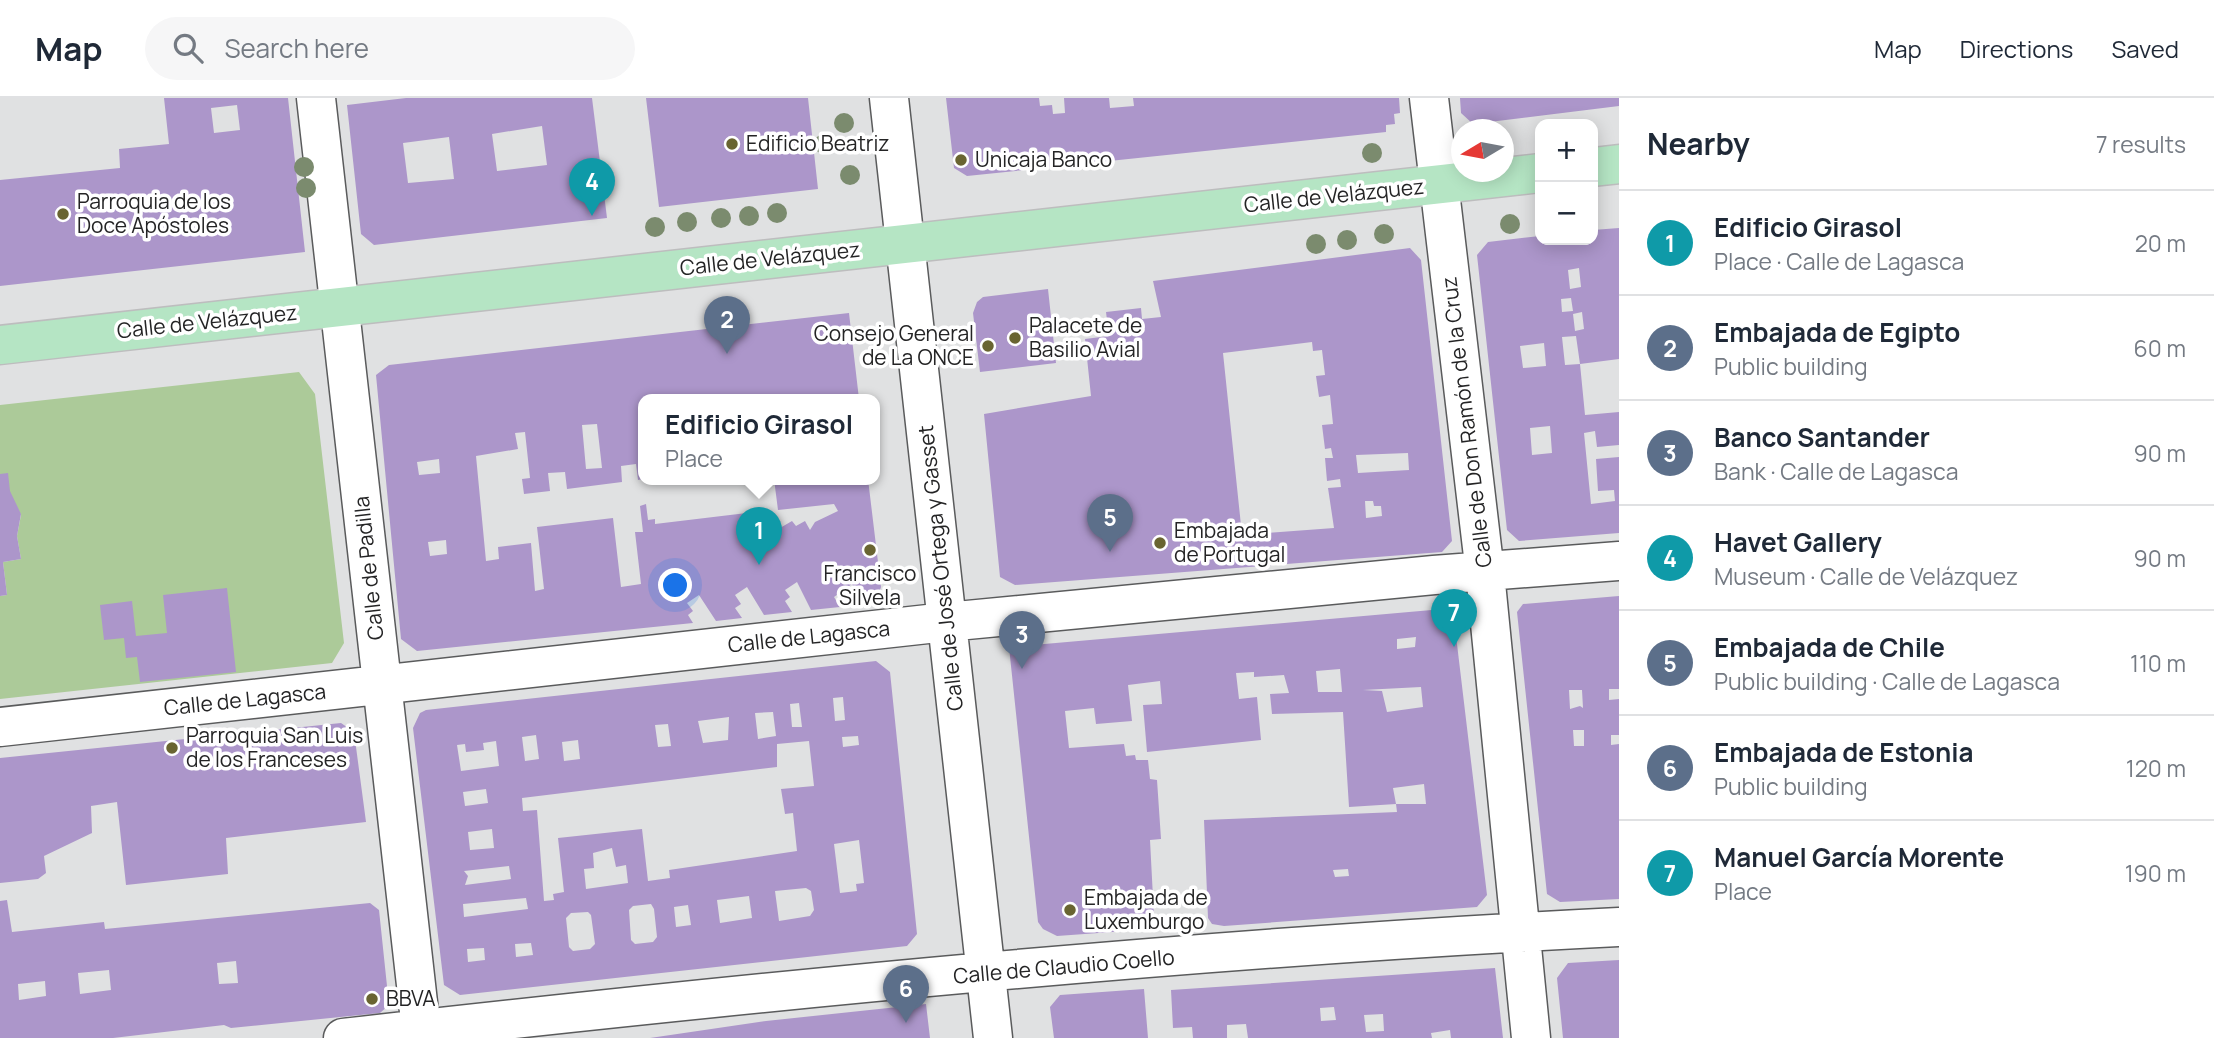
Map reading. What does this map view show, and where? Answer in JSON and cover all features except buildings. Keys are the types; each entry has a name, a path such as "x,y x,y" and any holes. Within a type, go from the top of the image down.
{"main road":[{"path":"1598,166 1619,164"},
{"name":"Calle de Velázquez","path":"0,345 1535,174"}],"street":[{"name":"Calle de Padilla","path":"316,98 421,1034"},
{"name":"Calle de José Ortega y Gasset","path":"889,98 993,1038"},
{"name":"Calle de Don Ramón de la Cruz","path":"1429,98 1485,573 1531,1038"},
{"name":"Calle de Lagasca","path":"0,727 946,622 1434,575 1619,561"},
{"name":"Calle de Claudio Coello","path":"343,1038 421,1034 986,972 1619,927"}],"green space":[{"path":"299,372 315,394 344,643 332,663 0,699 0,596 7,595 3,562 21,559 17,536 21,515 0,474 0,405"}],"place":[{"name":"Edificio Beatriz","path":"732,144"},
{"name":"Unicaja Banco","path":"961,160"},
{"name":"Parroquia de los Doce Apóstoles","path":"63,214"},
{"name":"Havet Gallery","path":"592,216"},
{"name":"Palacete de Basilio Avial","path":"1015,338"},
{"name":"Consejo General de La ONCE","path":"988,346"},
{"name":"Embajada de Egipto","path":"727,354"},
{"name":"Embajada de Portugal","path":"1160,543"},
{"name":"Francisco Silvela","path":"870,550"},
{"name":"Embajada de Chile","path":"1110,552"},
{"name":"Edificio Girasol","path":"759,565"},
{"name":"Manuel García Morente","path":"1454,647"},
{"name":"Banco Santander","path":"1022,669"},
{"name":"Parroquia San Luis de los Franceses","path":"172,748"},
{"name":"Embajada de Luxemburgo","path":"1070,910"},
{"name":"BBVA","path":"372,999"},
{"name":"Embajada de Estonia","path":"906,1023"}]}
